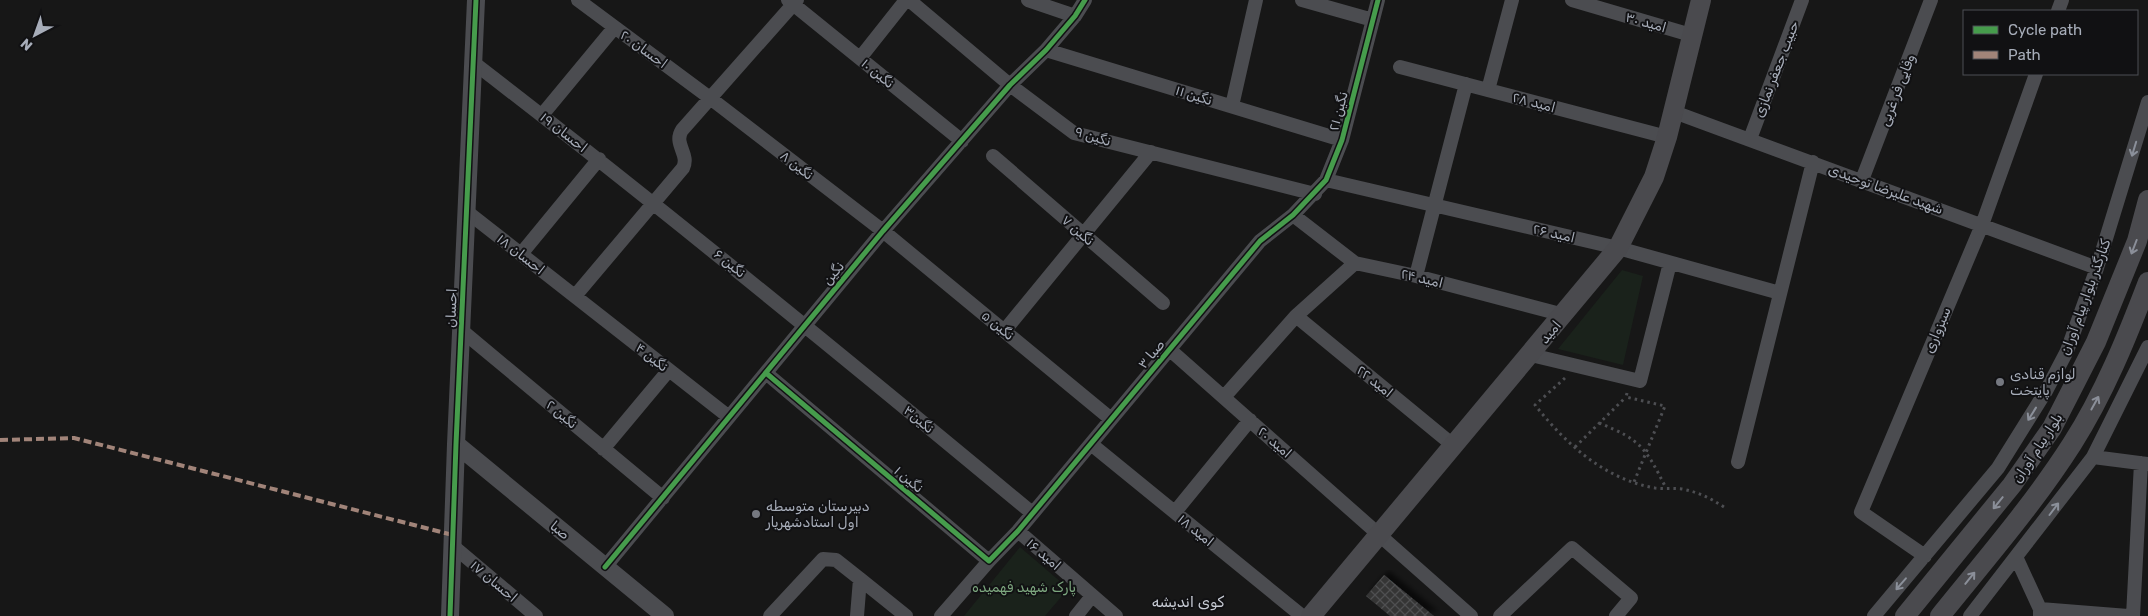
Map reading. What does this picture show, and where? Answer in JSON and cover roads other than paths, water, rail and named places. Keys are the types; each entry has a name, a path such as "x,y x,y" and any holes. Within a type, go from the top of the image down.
{"main road":[{"name":"امید","path":"1311,616 1618,248 1654,177 1674,112 1691,35 1701,0"},
{"name":"بلوار پیام آوران","path":"1906,616 2012,485 2052,428 2096,342 2137,241 2148,200"},
{"name":"بلوار پیام آوران","path":"1940,616 2032,502 2073,443 2102,391 2148,282"}],"street":[{"name":"احسان","path":"450,616 476,0"},
{"name":"احسان ۲۰","path":"578,0 710,98"},
{"path":"860,58 908,0"},
{"name":"نگین ۹","path":"908,0 1010,85 1074,133 1315,194"},
{"path":"1028,0 1075,16"},
{"name":"نگین","path":"606,567 805,324 1010,85 1046,50 1075,16 1085,0"},
{"path":"1232,106 1256,0"},
{"path":"1302,0 1373,20"},
{"name":"نگین ۲۱","path":"1293,215 1315,194 1326,180 1342,140 1378,0"},
{"path":"1488,90 1512,0"},
{"name":"امید ۳۰","path":"1572,0 1691,35"},
{"name":"حبیب جعفر نمازی","path":"1750,139 1802,0"},
{"name":"وفایی فر غربی","path":"1862,180 1931,0"},
{"path":"575,296 686,163 678,136 793,1"},
{"name":"نگین ۱۰","path":"793,1 962,141"},
{"path":"542,115 614,28"},
{"name":"نگین ۱۱","path":"1046,50 1342,140"},
{"name":"احسان ۱۹","path":"474,63 654,202"},
{"name":"امید ۲۸","path":"1400,67 1667,137"},
{"name":"سبزواری","path":"1925,556 1861,512 1982,225 2036,75"},
{"path":"1416,276 1466,84"},
{"name":"نگین ۸","path":"710,98 883,232"},
{"name":"کنارگذر بلوار پیام آوران","path":"1874,616 1998,468 2046,391 2067,351 2097,268 2148,102"},
{"name":"شهید علیرضا توحیدی","path":"1674,112 2097,268"},
{"path":"1005,330 1151,152"},
{"name":"نگین ۷","path":"992,156 1162,303"},
{"path":"521,254 599,159"},
{"path":"1738,462 1813,162"},
{"name":"امید ۲۶","path":"1326,180 1618,248 1780,294"},
{"name":"نگین ۶","path":"654,202 805,324"},
{"name":"احسان ۱۸","path":"466,211 575,296"},
{"name":"امید ۲۴","path":"1293,215 1355,263 1416,276 1564,315"},
{"name":"صبا ۳","path":"1032,514 1260,241 1293,215"},
{"name":"نگین ۵","path":"883,232 1111,418"},
{"path":"1530,354 1640,382 1670,262"},
{"path":"1224,397 1296,316 1355,263"},
{"name":"نگین ۴","path":"575,296 730,417"},
{"name":"امید ۲۲","path":"1296,316 1454,446"},
{"name":"نگین۳","path":"805,324 1032,514"},
{"name":"نگین ۲","path":"461,330 662,498"},
{"path":"1970,616 2017,559 2093,457 2148,347"},
{"name":"امید ۲۰","path":"1170,349 1471,616"},
{"path":"603,449 669,370"},
{"name":"نگین ۱","path":"766,373 989,561"},
{"path":"1175,512 1250,420"},
{"name":"صبا","path":"456,444 665,616"},
{"name":"امید ۱۸","path":"1091,444 1302,616"},
{"path":"2093,457 2144,463 2132,616"},
{"path":"943,615 1032,514"},
{"name":"امید ۱۶","path":"1018,530 1116,616"},
{"name":"احسان ۱۷","path":"453,546 536,616"},
{"path":"1500,616 1572,548 1631,598 1616,616"},
{"path":"770,616 823,558 836,560 906,616"},
{"path":"2017,559 2040,612 2128,616"},
{"path":"857,616 860,579"},
{"path":"1076,616 1092,596"}],"place":[{"name":"لوازم قنادی پایتخت","path":"2000,382"},
{"name":"دبیرستان متوسطه اول استادشهریار","path":"756,514"}],"district":[{"name":"کوی اندیشه","path":"1188,602"}],"park label":[{"name":"پارک شهید فهمیده","path":"1024,587"}]}
